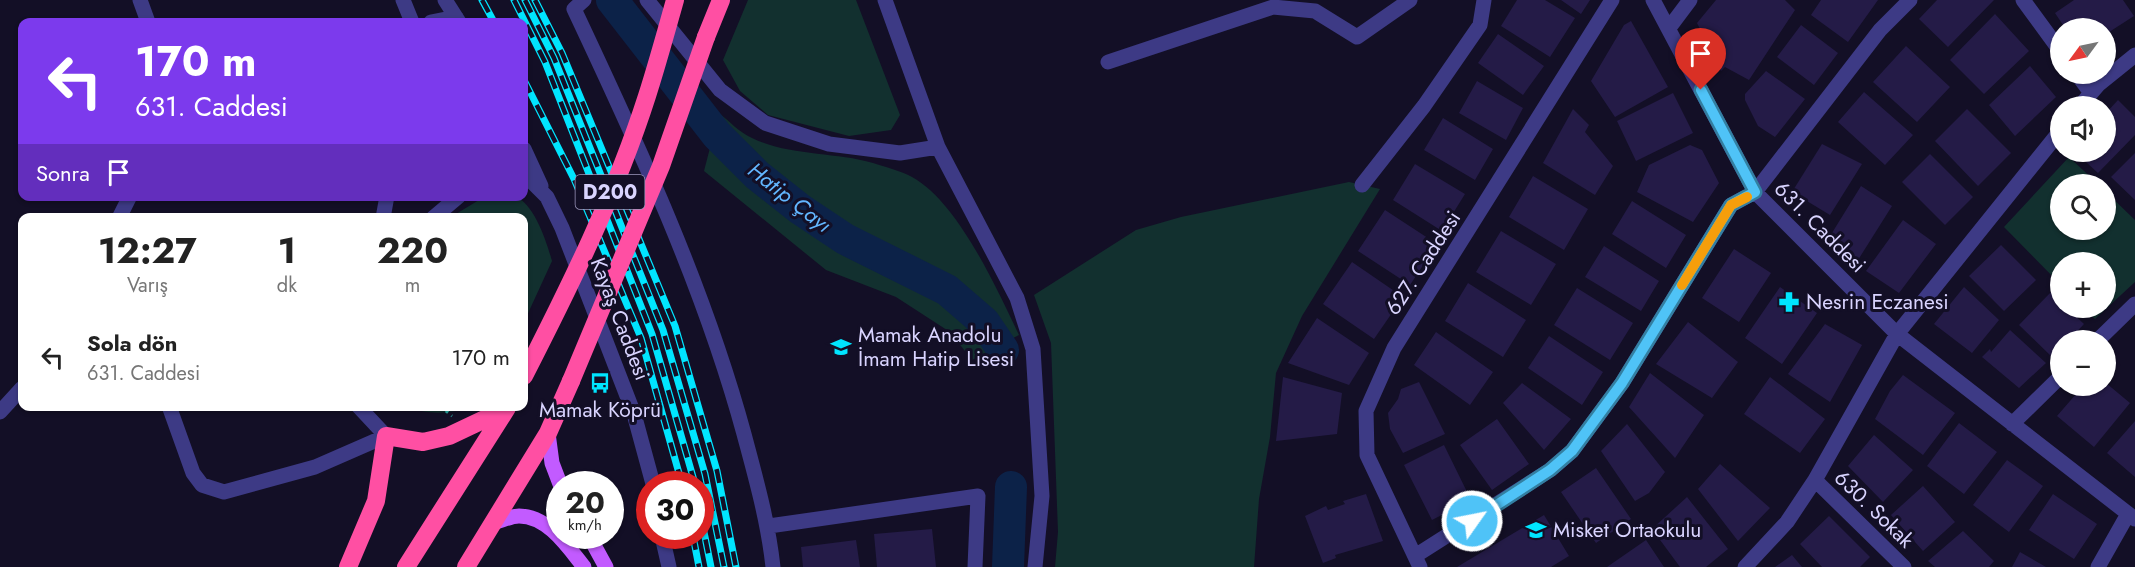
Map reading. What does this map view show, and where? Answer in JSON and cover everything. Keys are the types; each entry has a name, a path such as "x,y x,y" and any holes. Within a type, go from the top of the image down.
{"highway":[{"name":"D200","path":"528,368 563,300 602,213 646,98 675,0"},
{"name":"D200","path":"466,567 496,522 548,433 661,166 721,0"},
{"path":"348,567 376,501 386,436 423,442 448,436 501,411"},
{"path":"406,567 505,411"}],"main road":[{"path":"548,433 555,471"},
{"path":"496,522 519,516 542,522 562,540 584,567"},
{"path":"596,549 606,567"}],"street":[{"path":"140,0 147,18"},
{"path":"403,0 410,18"},
{"path":"445,0 457,18"},
{"path":"584,0 574,9 697,286 732,390 769,526 773,567"},
{"path":"648,0 720,90 765,123 829,144 900,153 938,147"},
{"path":"885,0 938,147 1017,298 1033,349 1042,496 1035,567"},
{"path":"1108,62 1273,7 1315,11 1357,37 1410,0"},
{"path":"1362,185 1424,106 1480,26 1484,0"},
{"name":"627. Caddesi","path":"1417,561 1367,455 1366,411 1394,348 1612,0"},
{"name":"631. Caddesi","path":"1653,0 1755,192 1897,334 2132,516"},
{"path":"1668,28 1690,0"},
{"path":"2023,0 2050,37"},
{"path":"1417,561 1550,470 1572,451 1622,383 1731,205 1755,192 1903,3"},
{"path":"2088,96 2132,64"},
{"path":"2084,84 2091,93"},
{"path":"1745,567 1787,522 1815,480 1897,334 2050,144"},
{"path":"528,157 547,196"},
{"name":"Kayaş Caddesi","path":"528,180 547,196 562,228 634,414 649,471"},
{"path":"439,213 453,201"},
{"path":"2108,330 2135,304"},
{"path":"2012,424 2050,387"},
{"path":"0,412 18,392"},
{"path":"171,411 193,473 202,485 224,492 315,467 386,436 363,411"},
{"name":"630. Sokak","path":"1815,480 1904,567"},
{"path":"769,526 978,496 975,567"},
{"path":"2098,567 2132,516"},
{"path":"665,549 669,567"}],"green space":[{"path":"748,0 856,0 900,115 891,130 849,136 768,115 740,91 723,60"},
{"path":"719,113 743,133 766,144 873,163 908,175 929,189 945,206 974,248 988,271 1019,335 972,360 950,332 896,297 826,270 704,171"},
{"path":"2064,162 2074,162 2087,174 2053,174"},
{"path":"2050,177 2050,240 2116,240 2116,202 2135,220 2135,282 2116,300 2116,252 2050,252 2050,274 2004,227"},
{"path":"1349,182 1380,189 1302,316 1276,373 1270,437 1259,499 1254,567 1055,567 1058,532 1051,343 1034,295 1136,230 1181,217"},
{"path":"477,201 522,201 528,206 539,224 552,261 528,313 528,213 458,213"},
{"path":"423,411 455,411 439,413"}],"building":[{"path":"1517,0 1545,0 1575,18 1550,57 1501,26"},
{"path":"1561,0 1590,0 1581,14"},
{"path":"1716,0 1785,0 1795,10 1749,80 1725,67 1721,71 1697,23"},
{"path":"1821,0 1878,0 1848,42 1811,15"},
{"path":"1937,0 1994,0 1948,47 1919,19"},
{"path":"2074,0 2123,0 2134,16 2116,28 2116,18 2058,18 2055,13"},
{"path":"1995,14 2029,51 1984,94 1950,60"},
{"path":"1631,21 1668,87 1615,117 1591,81 1624,25"},
{"path":"1801,25 1838,53 1814,85 1777,57"},
{"path":"1498,34 1544,66 1523,95 1478,63"},
{"path":"1906,46 1950,87 1917,122 1873,82"},
{"path":"2030,66 2055,96 2050,96 2050,103 2015,136 1989,105"},
{"path":"1766,71 1805,99 1775,137 1758,126 1745,100 1745,94"},
{"path":"1477,81 1523,108 1506,140 1459,113"},
{"path":"1864,92 1913,135 1885,165 1838,122"},
{"path":"1673,93 1693,133 1636,161 1617,121"},
{"path":"2118,100 2135,117 2135,135 2116,155 2116,102"},
{"path":"1573,109 1589,125 1585,132 1613,166 1595,195 1543,163"},
{"path":"1967,109 2011,153 1978,186 1935,141"},
{"path":"1443,118 1493,149 1475,180 1424,150"},
{"path":"1822,144 1862,164 1830,215 1792,192"},
{"path":"1690,145 1702,150 1719,183 1693,222 1637,192 1649,165"},
{"path":"2135,153 2135,200 2116,182 2116,174 2114,174"},
{"path":"1930,154 1973,197 1945,225 1902,182"},
{"path":"2086,162 2109,162 2098,173"},
{"path":"1415,164 1465,194 1442,231 1393,200"},
{"path":"1533,176 1588,209 1564,250 1509,217"},
{"path":"1861,186 1892,206 1858,260 1827,241"},
{"path":"1632,201 1686,235 1666,268 1612,234"},
{"path":"1385,210 1437,244 1410,285 1358,251"},
{"path":"1903,220 1936,244 1899,293 1866,271"},
{"path":"1501,231 1556,264 1531,305 1476,272"},
{"path":"2001,245 2036,280 2004,311 1969,276"},
{"path":"1604,246 1659,281 1641,311 1585,277"},
{"path":"1734,249 1771,273 1739,322 1702,298"},
{"path":"1352,262 1403,297 1374,339 1323,304"},
{"path":"1468,283 1526,320 1503,357 1445,321"},
{"path":"1780,287 1817,313 1782,364 1745,338"},
{"path":"1964,287 1999,320 1972,353 1934,324"},
{"path":"1577,288 1633,323 1610,360 1554,325"},
{"path":"2050,293 2050,318 2078,318 2084,324 2078,330 2050,330 2050,355 2019,325"},
{"path":"1317,318 1369,353 1349,385 1288,363"},
{"path":"1688,322 1738,362 1712,398 1656,364"},
{"path":"1825,324 1862,345 1830,402 1788,374"},
{"path":"2010,330 2046,363 2019,388 1982,357 1990,349 1991,352"},
{"path":"1436,332 1493,372 1470,405 1414,365"},
{"path":"1549,336 1603,372 1582,405 1528,368"},
{"path":"1650,373 1704,415 1675,458 1629,407"},
{"path":"1903,375 1955,413 1923,455 1875,419 1890,391"},
{"path":"1283,377 1342,393 1337,434 1276,441"},
{"path":"1770,377 1825,419 1800,453 1744,414"},
{"path":"1419,382 1445,434 1403,453 1390,429 1388,413 1398,399 1401,389"},
{"path":"1522,383 1571,419 1544,450 1503,403"},
{"path":"2116,391 2130,403 2094,447 2057,416 2074,396 2116,396"},
{"path":"1497,419 1529,464 1492,490 1460,445"},
{"path":"2135,421 2135,477 2107,453"},
{"path":"1959,423 1997,452 1964,494 1927,466"},
{"path":"1627,424 1665,472 1649,493 1635,501 1601,451"},
{"path":"1874,435 1913,470 1883,502 1848,466"},
{"path":"1444,445 1471,500 1432,520 1404,465"},
{"path":"2007,460 2043,486 2009,532 1973,505"},
{"path":"1720,464 1770,508 1738,541 1698,489"},
{"path":"1596,468 1631,519 1596,543 1561,492"},
{"path":"1923,486 1955,522 1923,551 1891,515"},
{"path":"1366,494 1383,541 1335,555 1336,558 1323,563 1305,516 1326,506 1328,510 1345,504 1343,501"},
{"path":"2053,494 2097,524 2074,559 2029,530"},
{"path":"1687,497 1728,549 1706,567 1680,567 1652,529"},
{"path":"1544,515 1569,556 1551,567 1457,567"},
{"path":"1829,516 1870,557 1860,567 1822,567 1800,544"},
{"path":"932,529 936,567 877,567 874,534"},
{"path":"1963,531 1994,561 1989,567 1935,567 1928,561"},
{"path":"856,540 860,567 803,567 801,547"},
{"path":"1646,540 1664,567 1607,567"},
{"path":"2020,552 2046,567 2012,567"},
{"path":"1792,555 1802,567 1775,567"}],"waterway":[{"name":"Hatip Çayı","path":"612,0 717,135 757,175 800,209 845,239 947,290 984,322 1003,350"},
{"name":"Hatip Çayı","path":"1008,567 1011,487"}],"railway":[{"path":"482,0 492,18"},
{"path":"514,0 523,18"},
{"path":"525,0 554,58 663,330 705,474 724,567"},
{"path":"535,0 562,53 675,326 717,471 736,567"},
{"path":"528,28 545,62 652,334 691,471"},
{"path":"528,88 574,179 641,338 678,471"},
{"path":"696,549 699,567"},
{"path":"707,549 711,567"}],"slow traffic":[{"path":"1682,285 1731,205 1747,197"}],"place":[{"name":"Nesrin Eczanesi","path":"1789,302"},
{"name":"Mamak Anadolu İmam Hatip Lisesi","path":"841,347"},
{"name":"Mamak Köprü","path":"600,383"},
{"name":"Misket Ortaokulu","path":"1536,530"}],"route":[{"path":"1472,521 1550,470 1572,451 1622,383 1731,205 1755,192 1701,90"}]}
